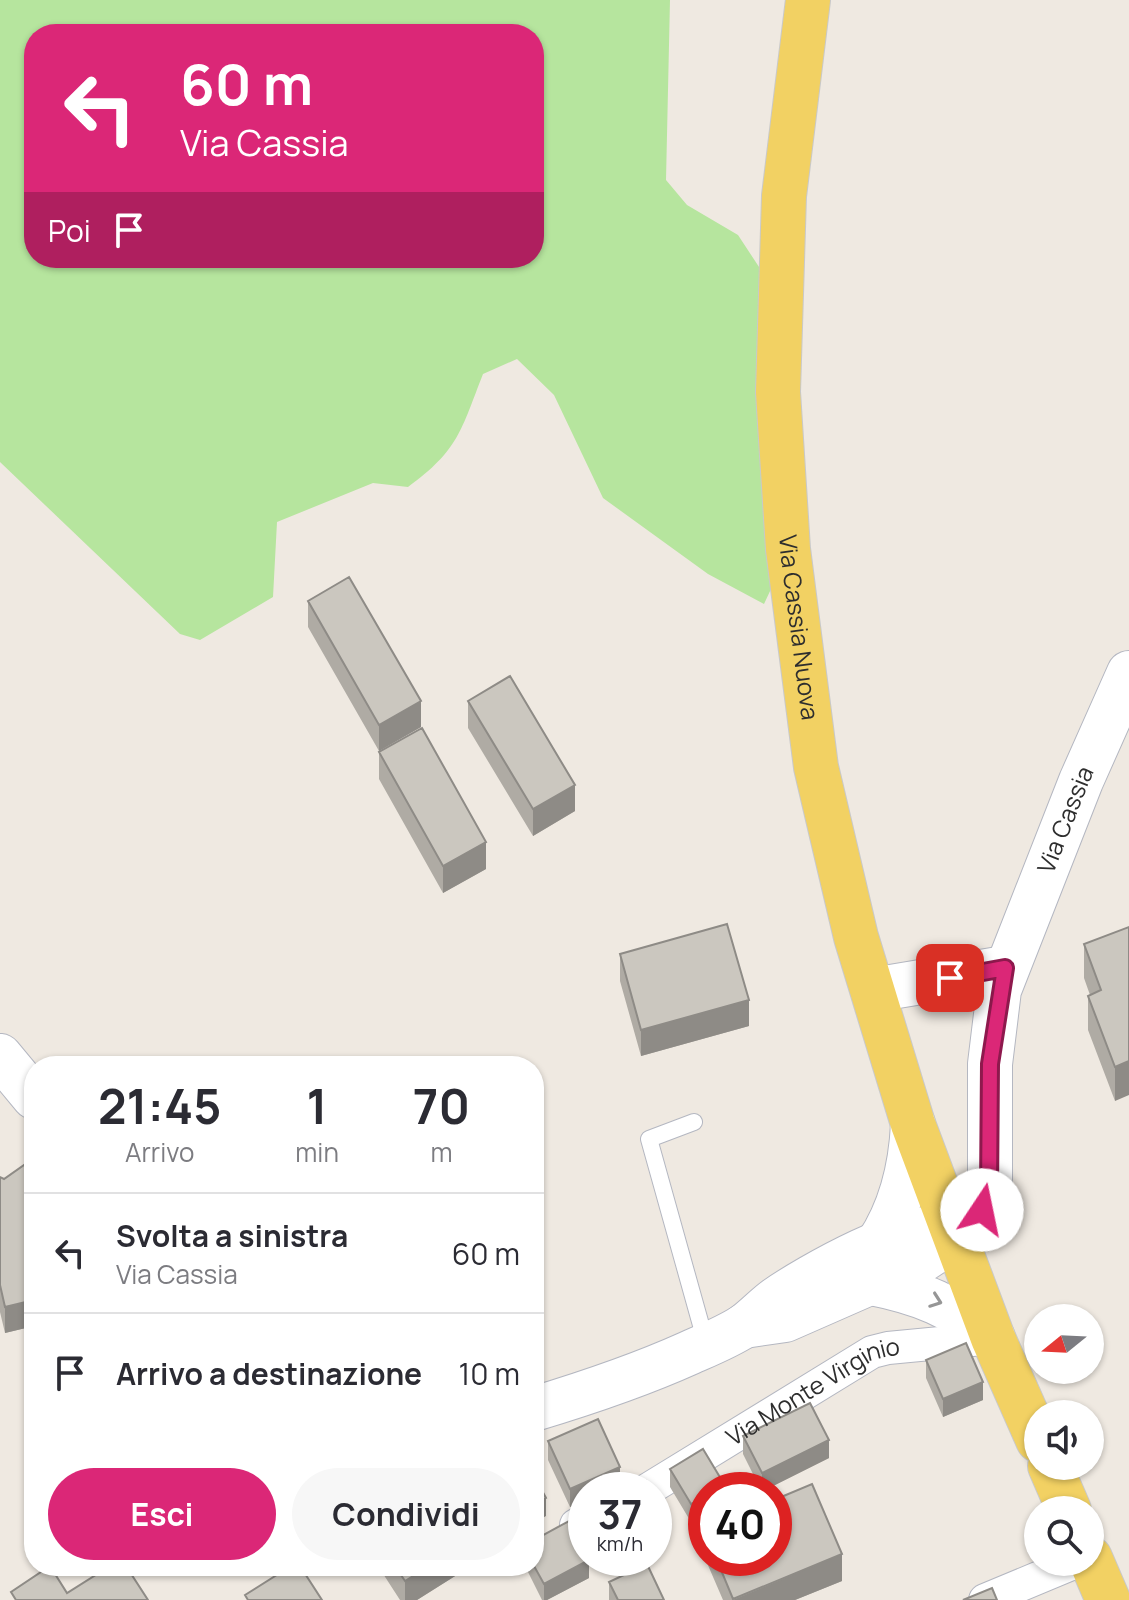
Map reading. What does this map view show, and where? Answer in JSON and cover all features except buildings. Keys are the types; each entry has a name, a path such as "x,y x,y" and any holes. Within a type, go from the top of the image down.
{"main road":[{"name":"Via Cassia Nuova","path":"808,0 784,196 780,442 795,607 816,767 842,885 913,1124 955,1236"},
{"path":"955,1236 993,1338 1024,1408"},
{"path":"1098,1576 1108,1600"}],"street":[{"name":"Via Cassia","path":"955,1236 978,1216 989,1192 990,1064 1005,968 1129,673"},
{"path":"873,990 1005,968"},
{"path":"0,1056 24,1085"},
{"path":"874,1264 892,1221 911,1161 913,1124"},
{"path":"544,1406 636,1376 725,1335 785,1320 930,1228 945,1229 955,1236"},
{"path":"874,1264 911,1291 947,1305 993,1338"},
{"name":"Via Monte Virginio","path":"672,1475 872,1352 993,1338"},
{"path":"985,1600 1042,1576"}],"lane":[{"path":"694,1122 649,1139 725,1335"}],"green space":[{"path":"0,0 670,0 666,180 687,205 738,235 761,270 762,450 771,589 764,604 708,574 603,498 554,395 517,359 483,374 456,438 425,474 408,487 373,483 277,522 273,597 200,640 180,634 0,462"}],"route":[{"path":"950,978 1005,968 992,1038 988,1144 990,1178 988,1199 982,1210"}]}
